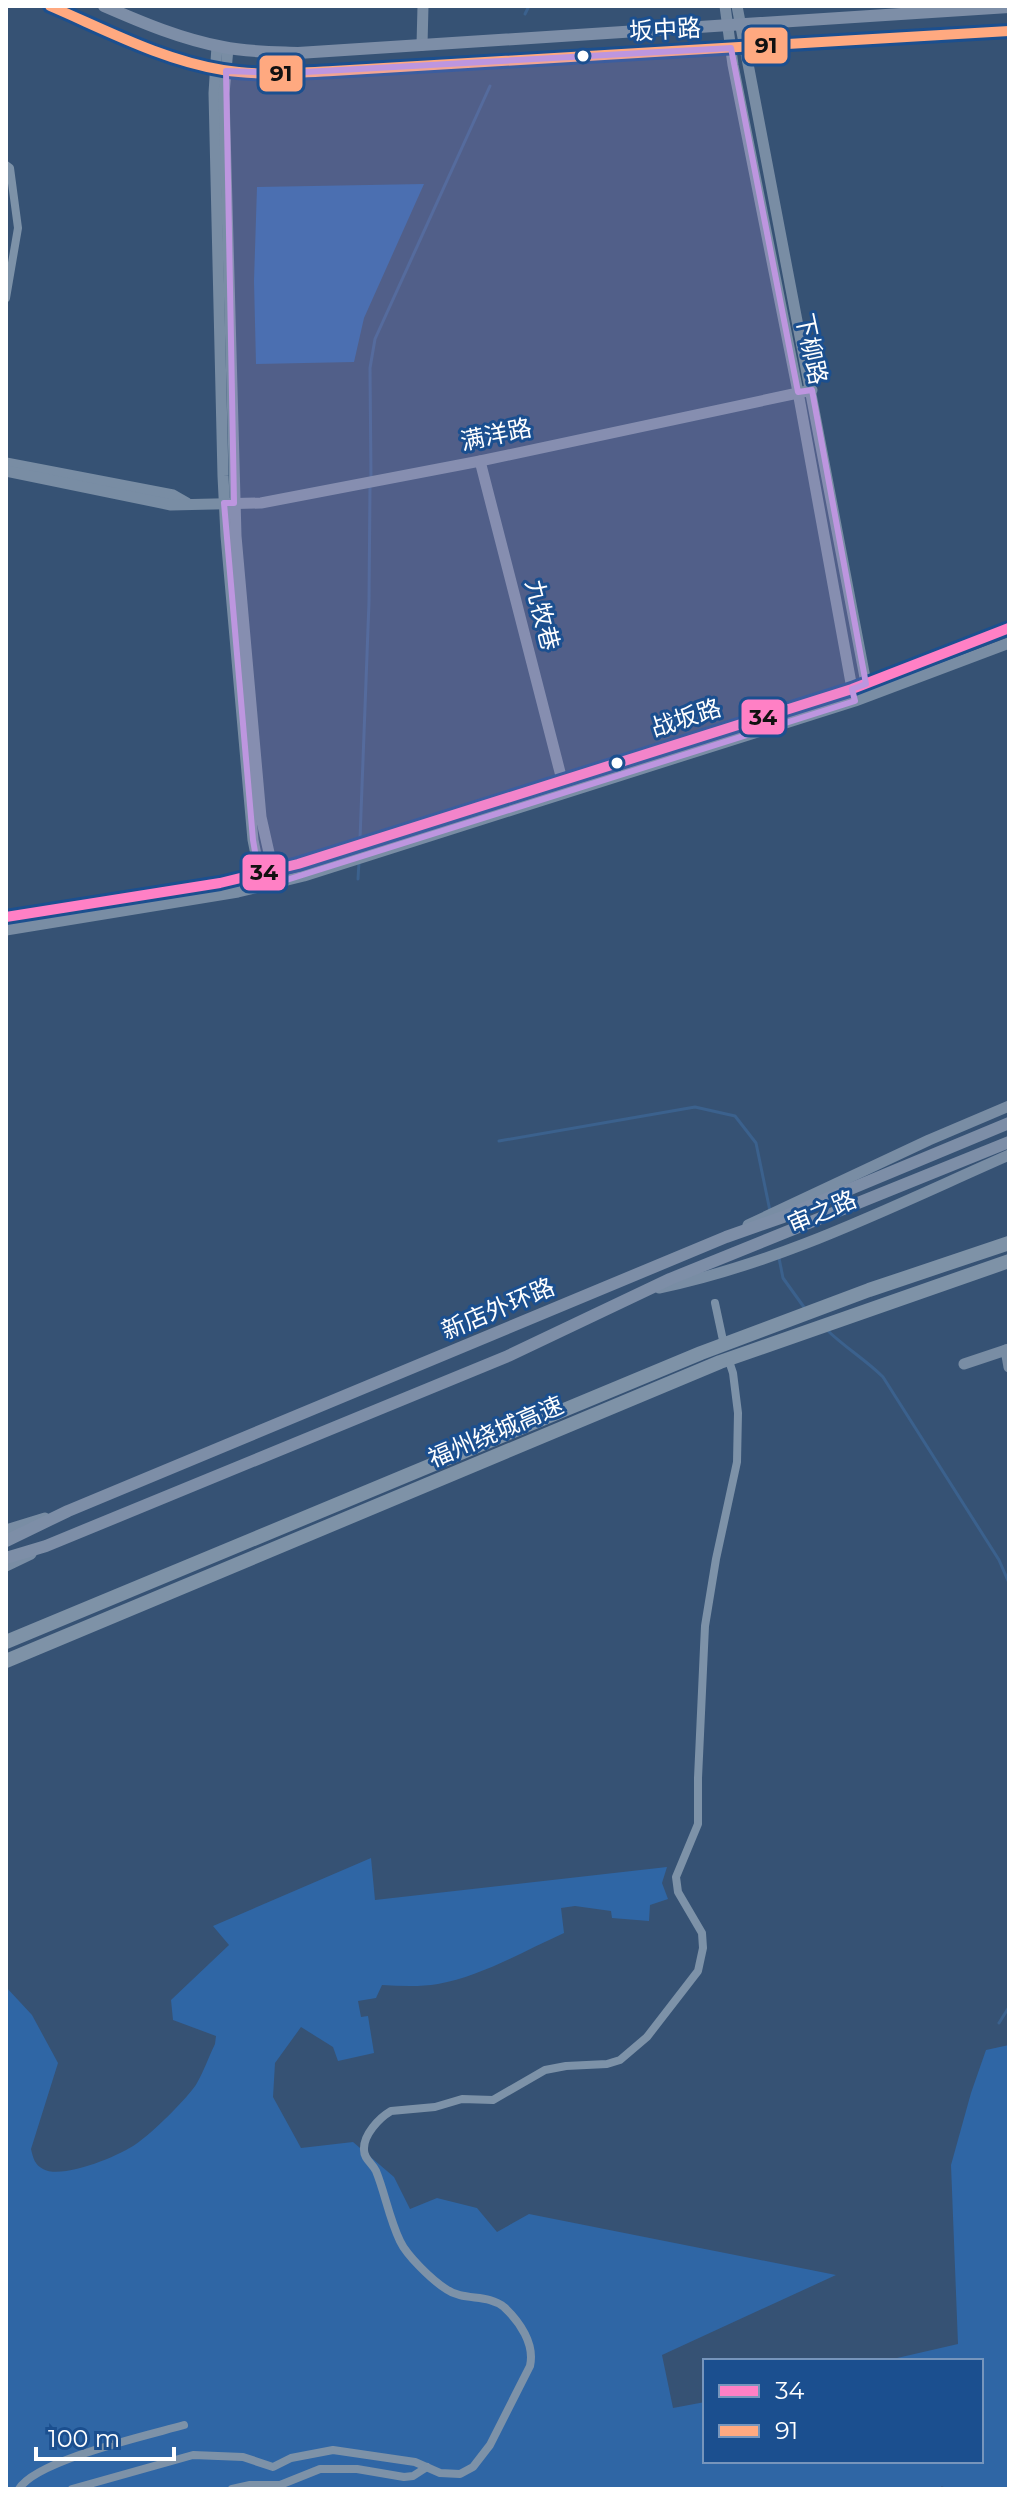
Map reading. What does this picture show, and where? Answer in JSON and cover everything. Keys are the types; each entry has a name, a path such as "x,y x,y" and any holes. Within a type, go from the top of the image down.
{"highway":[{"name":"福州绕城高速","path":"6,1642 701,1353 869,1290 1009,1243"},
{"name":"福州绕城高速","path":"6,1661 720,1362 1009,1261"}],"main road":[{"path":"50,6 153,50 220,70"},
{"path":"104,6 168,32 223,47 298,53 422,45 423,6"},
{"name":"下柳路","path":"725,6 745,47 869,696"},
{"name":"下柳路","path":"737,6 731,48 853,695"},
{"name":"坂中路","path":"422,45 1009,7"},
{"name":"坂中路","path":"220,70 287,73 1009,31"},
{"path":"223,47 214,109 229,503 253,840 261,881"},
{"name":"满洋路","path":"6,471 171,505 261,503 480,461 812,390"},
{"name":"九牧巷","path":"480,461 562,780"},
{"name":"满洋路","path":"6,463 173,495 187,504"},
{"path":"6,930 275,877 261,817 229,503"},
{"name":"战坂路","path":"275,877 372,854 853,695 866,684 1009,628"},
{"name":"战坂路","path":"275,877 352,847 562,780 853,695 869,696 1009,643"},
{"path":"6,917 261,881"},
{"name":"审之路","path":"757,1224 782,1209 929,1140 1009,1106"},
{"name":"新店外环路","path":"6,1541 68,1511 757,1224 1009,1123"},
{"name":"新店外环路","path":"6,1558 46,1546 508,1356 762,1241 1009,1142"},
{"name":"审之路","path":"646,1291 692,1281 793,1249 1009,1155"},
{"path":"964,1364 1008,1350 1009,1367"},
{"path":"6,1530 68,1511"},
{"path":"6,1566 46,1546"}],"street":[{"path":"6,165 10,168 18,228 6,298"},
{"path":"72,2489 193,2455 243,2457 273,2467 291,2458 333,2450 415,2462 454,2475 467,2471 479,2461 490,2445 528,2372 530,2347 520,2325 499,2304 488,2298 449,2291 406,2250 396,2233 375,2168 364,2153 367,2136 391,2111 435,2107 462,2099 493,2100 545,2070 620,2060 647,2037 694,1977 702,1958 702,1933 678,1892 676,1881 698,1824 705,1626 738,1445 733,1373 722,1340 715,1303"},
{"path":"19,2489 32,2476 62,2461 184,2425"},
{"path":"232,2489 280,2485 320,2469 348,2468 404,2477 413,2476 427,2467"}],"highlighted area":[{"path":"731,48 798,392 812,390 817,415 866,684 852,689 855,701 277,883 273,871 259,875 253,840 224,503 234,503 226,71 287,73"}],"shaded area":[{"path":"424,184 364,318 354,362 256,364 254,281 257,187"},
{"path":"371,1858 375,1900 667,1867 662,1883 668,1899 650,1905 649,1921 612,1918 611,1911 575,1906 561,1908 564,1933 487,1969 438,1984 382,1985 376,1998 358,2001 361,2017 368,2016 374,2053 338,2061 333,2047 301,2027 275,2063 273,2097 301,2148 353,2142 394,2177 410,2209 437,2198 477,2208 497,2232 529,2214 836,2275 662,2355 673,2408 703,2402 703,2463 983,2463 983,2359 893,2359 958,2344 951,2165 986,2050 1009,2045 1009,2489 949,2489 941,2486 943,2489 6,2489 6,1987 32,2015 58,2063 31,2149 35,2161 52,2172 90,2165 117,2155 142,2139 178,2106 200,2078 216,2036 173,2020 171,2000 229,1945 213,1926"}],"waterway":[{"path":"525,14 529,6"},
{"path":"371,479 370,368 375,339 490,86"},
{"path":"360,839 370,487"},
{"path":"358,879 359,862"},
{"path":"499,1141 695,1107 735,1116 756,1143 770,1211"},
{"path":"779,1258 783,1278 806,1310"},
{"path":"826,1329 883,1377 999,1560 1009,1583"},
{"path":"999,2023 1009,2007"}],"transit line":[{"name":"91","path":"50,6 178,59 223,70 264,73 1009,31"},
{"name":"34","path":"6,917 220,883 298,864 852,689 1009,628"}]}
